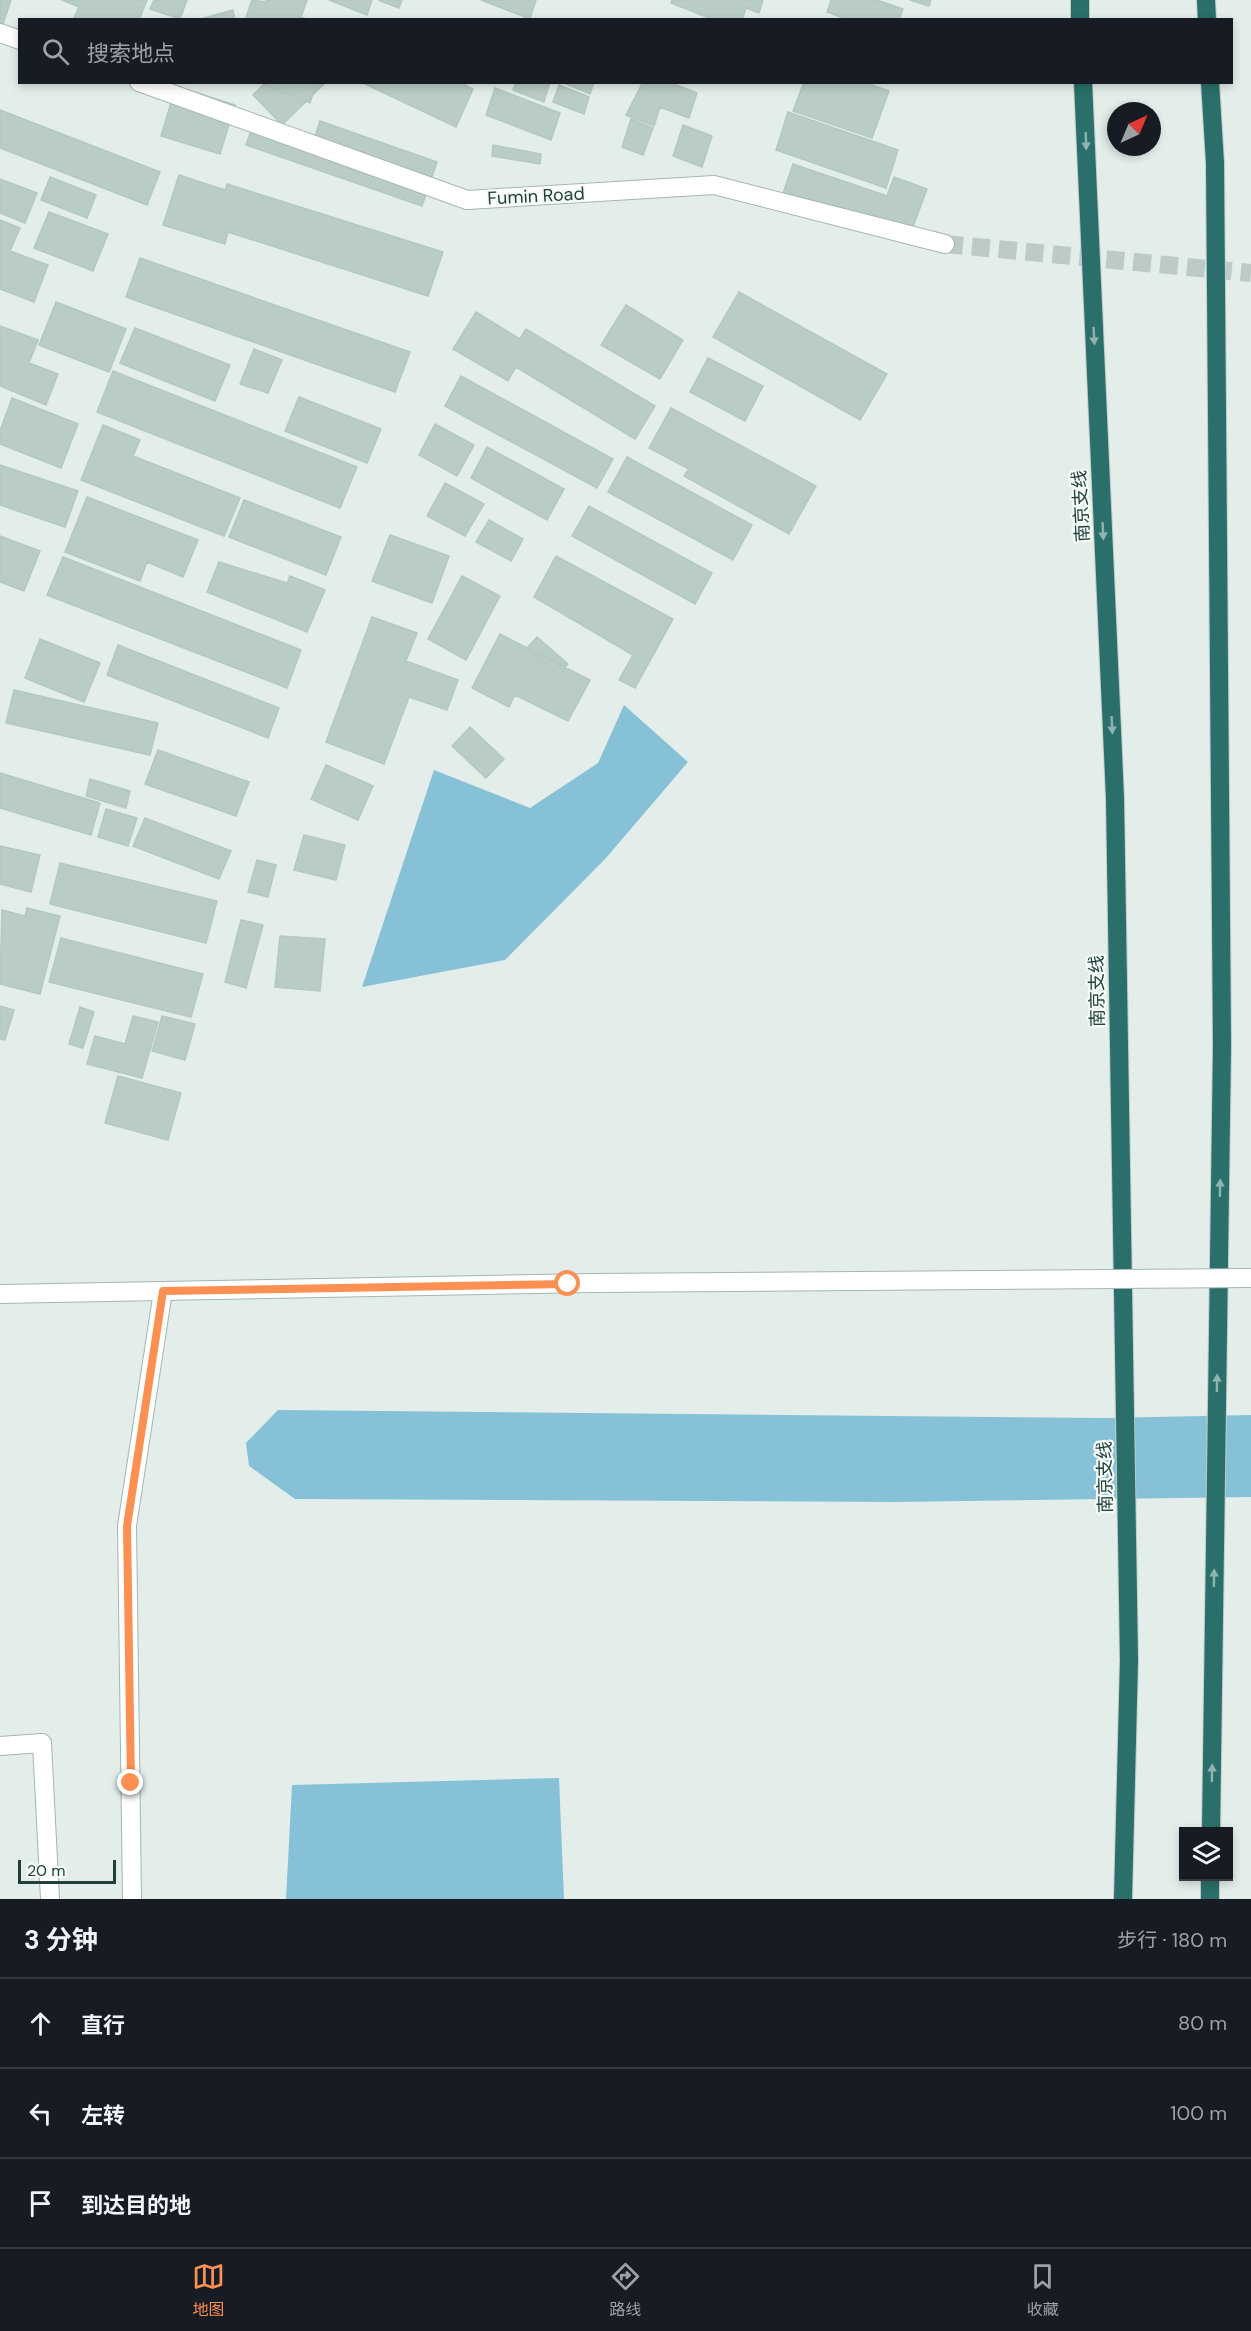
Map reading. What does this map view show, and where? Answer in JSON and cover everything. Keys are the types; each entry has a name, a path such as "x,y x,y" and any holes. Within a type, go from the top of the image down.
{"highway":[{"path":"1080,0 1080,18"},
{"path":"1206,0 1207,18"},
{"name":"南京支线","path":"1083,84 1116,810 1129,1660 1123,1899"},
{"path":"1210,84 1215,175 1222,1046 1211,1827"},
{"path":"1210,1881 1210,1899"}],"street":[{"path":"0,33 18,39"},
{"name":"Fumin Road","path":"146,84 467,200 714,185 945,244"},
{"path":"0,1294 592,1283 1251,1278"},
{"path":"132,1899 127,1526 163,1291"},
{"path":"0,1746 42,1743 50,1899"}],"water":[{"path":"624,705 688,762 606,858 505,960 362,987 434,770 530,808 598,763"},
{"path":"278,1410 1106,1418 1251,1415 1251,1497 895,1502 295,1499 249,1466 246,1443"},
{"path":"559,1778 564,1899 286,1899 292,1785"}],"building":[{"path":"0,0 11,0 3,24 0,23"},
{"path":"62,0 147,0 140,18 74,18 79,7"},
{"path":"154,0 187,0 180,18 150,9"},
{"path":"252,0 265,2 266,0 307,0 301,17 304,18 246,18"},
{"path":"329,0 372,0 367,15"},
{"path":"378,0 402,0 399,8"},
{"path":"481,0 536,0 530,18"},
{"path":"672,0 763,0 759,13 746,8 743,18 709,18 671,3"},
{"path":"831,0 877,0 903,9 900,18 843,18 827,12"},
{"path":"910,0 931,0 929,6"},
{"path":"233,10 235,18 204,18"},
{"path":"264,84 316,84 310,103"},
{"path":"264,84 324,84 282,125 253,95"},
{"path":"365,84 463,84 473,89 456,127"},
{"path":"515,84 549,84 544,102 513,90"},
{"path":"567,84 593,84 590,94"},
{"path":"642,84 674,84 697,93 689,118 660,107 654,126 626,115"},
{"path":"803,84 869,84 889,91 872,138 793,111"},
{"path":"559,85 589,97 584,114 553,102"},
{"path":"176,86 235,105 220,154 161,136"},
{"path":"495,88 560,113 551,140 486,115"},
{"path":"0,110 160,172 147,205 0,148"},
{"path":"788,112 898,150 886,188 776,150"},
{"path":"631,119 653,128 643,155 622,147"},
{"path":"320,121 437,162 422,206 246,145 253,125 365,164 368,154 315,136"},
{"path":"683,125 712,136 702,167 673,156"},
{"path":"493,145 541,154 540,164 492,156"},
{"path":"793,164 887,196 894,177 927,189 907,243 781,199"},
{"path":"179,175 225,190 227,184 443,252 428,296 228,232 225,244 163,225"},
{"path":"50,177 96,195 87,218 41,200"},
{"path":"0,179 37,193 25,223 0,213"},
{"path":"49,212 108,234 93,271 34,248"},
{"path":"0,220 20,228 10,251 48,265 34,302 0,289"},
{"path":"140,258 410,352 395,392 126,297"},
{"path":"739,292 887,374 860,420 713,337"},
{"path":"56,302 126,329 109,372 39,345"},
{"path":"626,305 683,340 660,379 601,345"},
{"path":"476,312 520,339 526,329 655,406 635,439 516,367 508,381 453,349"},
{"path":"0,326 38,340 29,363 58,374 46,405 0,386"},
{"path":"135,328 230,365 215,401 120,363"},
{"path":"254,349 282,360 268,393 240,384"},
{"path":"708,358 763,386 745,421 690,392"},
{"path":"113,371 357,467 340,508 97,412"},
{"path":"461,376 613,459 597,488 445,406"},
{"path":"299,397 381,429 367,463 285,431"},
{"path":"12,398 78,424 61,468 0,444 0,431"},
{"path":"671,408 816,486 789,534 684,476 689,469 649,448"},
{"path":"435,424 474,445 457,476 419,455"},
{"path":"103,425 140,440 133,456 240,498 224,536 81,480"},
{"path":"487,447 564,489 547,520 471,478"},
{"path":"627,457 752,525 733,560 608,492"},
{"path":"0,465 78,491 65,527 0,505"},
{"path":"445,483 484,504 465,536 427,516"},
{"path":"87,497 198,540 183,577 147,562 140,581 65,552"},
{"path":"244,500 341,537 326,575 229,537"},
{"path":"589,506 712,573 695,604 572,536"},
{"path":"489,520 523,539 511,561 476,542"},
{"path":"390,535 449,556 432,603 372,581"},
{"path":"0,536 40,551 24,591 0,582"},
{"path":"556,556 673,619 635,688 619,680 633,655 534,597"},
{"path":"63,557 301,650 287,688 47,595"},
{"path":"219,562 287,583 290,576 325,590 307,632 207,592"},
{"path":"462,576 500,596 466,660 428,639"},
{"path":"372,617 417,633 406,661 458,680 447,710 409,697 384,764 326,742"},
{"path":"500,634 590,680 568,721 515,695 509,707 472,688"},
{"path":"537,637 568,664 559,675 527,648"},
{"path":"40,639 100,663 84,702 25,678"},
{"path":"118,645 279,708 268,738 107,675"},
{"path":"14,690 158,723 150,755 6,723"},
{"path":"470,727 504,759 486,778 452,746"},
{"path":"158,750 249,782 236,816 145,784"},
{"path":"326,765 373,786 358,820 311,799"},
{"path":"0,773 100,803 91,835 0,808"},
{"path":"90,779 130,791 126,808 86,796"},
{"path":"106,809 137,818 128,846 98,837"},
{"path":"145,818 231,851 219,879 133,846"},
{"path":"304,835 345,845 336,880 294,870"},
{"path":"0,846 40,855 31,892 0,884"},
{"path":"257,860 276,865 268,897 248,892"},
{"path":"60,863 217,901 206,943 50,904"},
{"path":"27,908 60,916 40,994 0,984 2,910 25,916"},
{"path":"241,920 263,925 246,988 225,982"},
{"path":"280,936 325,939 320,991 275,987"},
{"path":"61,938 203,974 191,1017 49,982"},
{"path":"0,1006 14,1010 5,1040 0,1039"},
{"path":"80,1007 94,1012 83,1048 69,1044"},
{"path":"133,1016 158,1022 142,1078 87,1064 95,1036 125,1044"},
{"path":"162,1016 195,1024 185,1060 152,1051"},
{"path":"118,1076 181,1093 168,1140 105,1123"}],"tunnel":[{"path":"945,244 1251,273"}],"route":[{"path":"131,1783 127,1526 163,1291 568,1284"}]}
